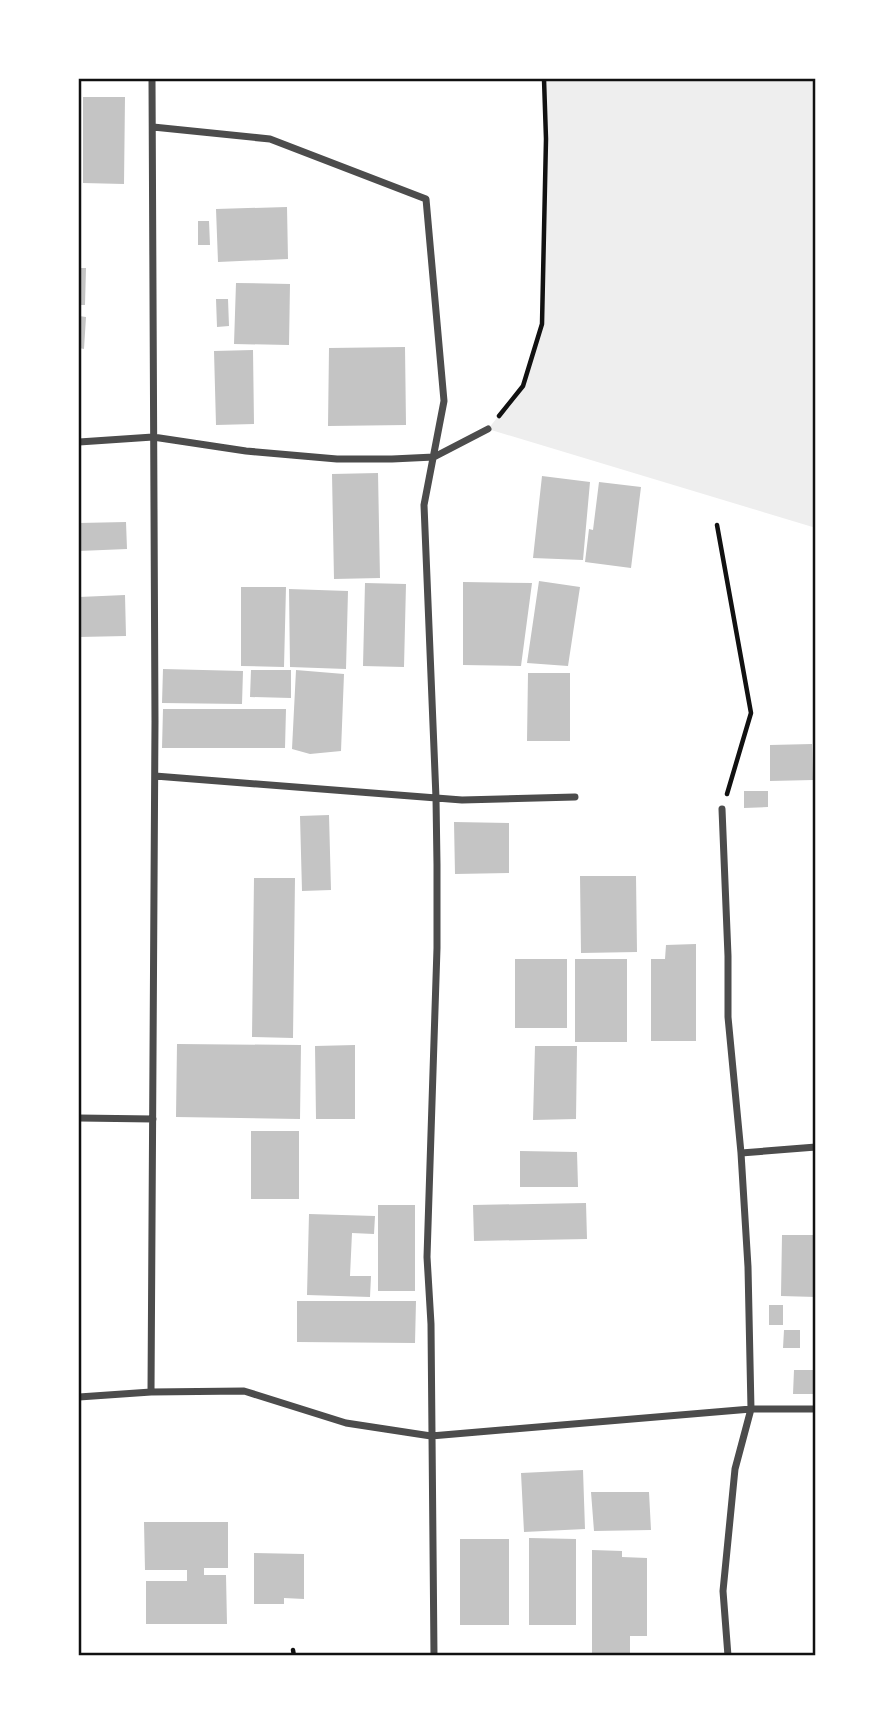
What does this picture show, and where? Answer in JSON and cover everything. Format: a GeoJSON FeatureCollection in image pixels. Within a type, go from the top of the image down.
{"type":"FeatureCollection","features":[{"type":"Feature","properties":{"kind":"street"},"geometry":{"type":"LineString","coordinates":[[151,1392],[155,776],[152,79]]}},
{"type":"Feature","properties":{"kind":"street"},"geometry":{"type":"LineString","coordinates":[[153,127],[270,139],[426,199],[444,401],[424,505],[436,798],[437,948],[427,1257],[431,1324],[434,1656]]}},
{"type":"Feature","properties":{"kind":"street"},"geometry":{"type":"LineString","coordinates":[[79,442],[153,437],[246,451],[337,459],[434,457],[488,429]]}},
{"type":"Feature","properties":{"kind":"street"},"geometry":{"type":"LineString","coordinates":[[155,776],[463,800],[575,797]]}},
{"type":"Feature","properties":{"kind":"street"},"geometry":{"type":"LineString","coordinates":[[722,808],[729,956],[728,1017],[741,1153],[748,1267],[751,1409],[735,1469],[723,1591],[728,1656]]}},
{"type":"Feature","properties":{"kind":"street"},"geometry":{"type":"LineString","coordinates":[[79,1118],[153,1119]]}},
{"type":"Feature","properties":{"kind":"street"},"geometry":{"type":"LineString","coordinates":[[741,1153],[816,1147]]}},
{"type":"Feature","properties":{"kind":"street"},"geometry":{"type":"LineString","coordinates":[[79,1398],[151,1392],[244,1391],[346,1423],[431,1436],[751,1409],[816,1409]]}},
{"type":"Feature","properties":{"kind":"path"},"geometry":{"type":"LineString","coordinates":[[488,429],[523,386],[542,324],[546,139],[544,79]]}},
{"type":"Feature","properties":{"kind":"path"},"geometry":{"type":"LineString","coordinates":[[717,525],[751,713],[722,808]]}},
{"type":"Feature","properties":{"kind":"shaded area"},"geometry":{"type":"Polygon","coordinates":[[[544,79],[816,79],[816,528],[488,429],[523,386],[542,324],[546,139],[544,79]]]}},
{"type":"Feature","properties":{"kind":"building"},"geometry":{"type":"Polygon","coordinates":[[[83,97],[125,97],[124,184],[83,183],[83,97]]]}},
{"type":"Feature","properties":{"kind":"building"},"geometry":{"type":"Polygon","coordinates":[[[287,207],[288,259],[218,262],[216,209],[287,207]]]}},
{"type":"Feature","properties":{"kind":"building"},"geometry":{"type":"Polygon","coordinates":[[[198,221],[209,221],[210,245],[198,245],[198,221]]]}},
{"type":"Feature","properties":{"kind":"building"},"geometry":{"type":"Polygon","coordinates":[[[79,268],[86,268],[85,305],[79,305],[79,268]]]}},
{"type":"Feature","properties":{"kind":"building"},"geometry":{"type":"Polygon","coordinates":[[[236,283],[290,284],[289,345],[234,344],[236,283]]]}},
{"type":"Feature","properties":{"kind":"building"},"geometry":{"type":"Polygon","coordinates":[[[216,299],[228,299],[229,326],[217,327],[216,299]]]}},
{"type":"Feature","properties":{"kind":"building"},"geometry":{"type":"Polygon","coordinates":[[[79,316],[86,317],[84,349],[79,348],[79,316]]]}},
{"type":"Feature","properties":{"kind":"building"},"geometry":{"type":"Polygon","coordinates":[[[405,347],[406,425],[328,426],[329,348],[405,347]]]}},
{"type":"Feature","properties":{"kind":"building"},"geometry":{"type":"Polygon","coordinates":[[[253,350],[254,424],[216,425],[214,351],[253,350]]]}},
{"type":"Feature","properties":{"kind":"building"},"geometry":{"type":"Polygon","coordinates":[[[378,473],[380,578],[334,579],[332,474],[378,473]]]}},
{"type":"Feature","properties":{"kind":"building"},"geometry":{"type":"Polygon","coordinates":[[[542,476],[590,482],[583,560],[533,558],[542,476]]]}},
{"type":"Feature","properties":{"kind":"building"},"geometry":{"type":"Polygon","coordinates":[[[599,482],[641,487],[631,568],[585,562],[589,529],[593,530],[599,482]]]}},
{"type":"Feature","properties":{"kind":"building"},"geometry":{"type":"Polygon","coordinates":[[[126,522],[127,549],[79,551],[79,523],[126,522]]]}},
{"type":"Feature","properties":{"kind":"building"},"geometry":{"type":"Polygon","coordinates":[[[539,581],[580,587],[568,666],[527,663],[539,581]]]}},
{"type":"Feature","properties":{"kind":"building"},"geometry":{"type":"Polygon","coordinates":[[[463,582],[532,583],[521,666],[463,665],[463,582]]]}},
{"type":"Feature","properties":{"kind":"building"},"geometry":{"type":"Polygon","coordinates":[[[365,583],[406,584],[404,667],[363,666],[365,583]]]}},
{"type":"Feature","properties":{"kind":"building"},"geometry":{"type":"Polygon","coordinates":[[[241,587],[286,587],[284,667],[241,666],[241,587]]]}},
{"type":"Feature","properties":{"kind":"building"},"geometry":{"type":"Polygon","coordinates":[[[289,589],[348,591],[346,669],[290,667],[289,589]]]}},
{"type":"Feature","properties":{"kind":"building"},"geometry":{"type":"Polygon","coordinates":[[[125,595],[126,636],[79,637],[79,597],[125,595]]]}},
{"type":"Feature","properties":{"kind":"building"},"geometry":{"type":"Polygon","coordinates":[[[163,669],[243,671],[242,704],[162,703],[163,669]]]}},
{"type":"Feature","properties":{"kind":"building"},"geometry":{"type":"Polygon","coordinates":[[[251,670],[291,670],[291,698],[250,697],[251,670]]]}},
{"type":"Feature","properties":{"kind":"building"},"geometry":{"type":"Polygon","coordinates":[[[296,670],[344,674],[341,751],[310,754],[292,749],[296,670]]]}},
{"type":"Feature","properties":{"kind":"building"},"geometry":{"type":"Polygon","coordinates":[[[528,673],[570,673],[570,741],[527,741],[528,673]]]}},
{"type":"Feature","properties":{"kind":"building"},"geometry":{"type":"Polygon","coordinates":[[[163,709],[286,709],[285,748],[162,748],[163,709]]]}},
{"type":"Feature","properties":{"kind":"building"},"geometry":{"type":"Polygon","coordinates":[[[812,744],[813,780],[770,781],[770,745],[812,744]]]}},
{"type":"Feature","properties":{"kind":"building"},"geometry":{"type":"Polygon","coordinates":[[[744,791],[768,791],[768,807],[744,808],[744,791]]]}},
{"type":"Feature","properties":{"kind":"building"},"geometry":{"type":"Polygon","coordinates":[[[329,815],[331,890],[302,891],[300,816],[329,815]]]}},
{"type":"Feature","properties":{"kind":"building"},"geometry":{"type":"Polygon","coordinates":[[[454,822],[509,823],[509,873],[455,874],[454,822]]]}},
{"type":"Feature","properties":{"kind":"building"},"geometry":{"type":"Polygon","coordinates":[[[580,876],[636,876],[637,952],[581,953],[580,876]]]}},
{"type":"Feature","properties":{"kind":"building"},"geometry":{"type":"Polygon","coordinates":[[[254,878],[295,878],[293,1038],[252,1037],[254,878]]]}},
{"type":"Feature","properties":{"kind":"building"},"geometry":{"type":"Polygon","coordinates":[[[696,944],[696,1041],[651,1041],[651,959],[665,959],[666,945],[696,944]]]}},
{"type":"Feature","properties":{"kind":"building"},"geometry":{"type":"Polygon","coordinates":[[[515,959],[567,959],[567,1028],[515,1028],[515,959]]]}},
{"type":"Feature","properties":{"kind":"building"},"geometry":{"type":"Polygon","coordinates":[[[575,959],[627,959],[627,1042],[575,1042],[575,959]]]}},
{"type":"Feature","properties":{"kind":"building"},"geometry":{"type":"Polygon","coordinates":[[[177,1044],[301,1045],[300,1119],[176,1117],[177,1044]]]}},
{"type":"Feature","properties":{"kind":"building"},"geometry":{"type":"Polygon","coordinates":[[[355,1045],[355,1119],[316,1119],[315,1046],[355,1045]]]}},
{"type":"Feature","properties":{"kind":"building"},"geometry":{"type":"Polygon","coordinates":[[[535,1046],[577,1046],[576,1119],[533,1120],[535,1046]]]}},
{"type":"Feature","properties":{"kind":"building"},"geometry":{"type":"Polygon","coordinates":[[[251,1131],[299,1131],[299,1199],[251,1199],[251,1131]]]}},
{"type":"Feature","properties":{"kind":"building"},"geometry":{"type":"Polygon","coordinates":[[[520,1151],[577,1152],[578,1187],[520,1187],[520,1151]]]}},
{"type":"Feature","properties":{"kind":"building"},"geometry":{"type":"Polygon","coordinates":[[[586,1203],[587,1239],[474,1241],[473,1205],[586,1203]]]}},
{"type":"Feature","properties":{"kind":"building"},"geometry":{"type":"Polygon","coordinates":[[[378,1205],[415,1205],[415,1291],[378,1291],[378,1205]]]}},
{"type":"Feature","properties":{"kind":"building"},"geometry":{"type":"Polygon","coordinates":[[[309,1214],[375,1216],[374,1234],[352,1233],[350,1276],[371,1276],[370,1297],[307,1295],[309,1214]]]}},
{"type":"Feature","properties":{"kind":"building"},"geometry":{"type":"Polygon","coordinates":[[[782,1235],[816,1235],[816,1297],[781,1296],[782,1235]]]}},
{"type":"Feature","properties":{"kind":"building"},"geometry":{"type":"Polygon","coordinates":[[[297,1301],[416,1301],[415,1343],[297,1342],[297,1301]]]}},
{"type":"Feature","properties":{"kind":"building"},"geometry":{"type":"Polygon","coordinates":[[[769,1305],[783,1305],[783,1325],[769,1325],[769,1305]]]}},
{"type":"Feature","properties":{"kind":"building"},"geometry":{"type":"Polygon","coordinates":[[[784,1330],[800,1330],[800,1348],[783,1348],[784,1330]]]}},
{"type":"Feature","properties":{"kind":"building"},"geometry":{"type":"Polygon","coordinates":[[[794,1370],[816,1370],[816,1394],[793,1394],[794,1370]]]}},
{"type":"Feature","properties":{"kind":"building"},"geometry":{"type":"Polygon","coordinates":[[[583,1470],[585,1529],[524,1532],[521,1473],[583,1470]]]}},
{"type":"Feature","properties":{"kind":"building"},"geometry":{"type":"Polygon","coordinates":[[[591,1492],[649,1492],[651,1530],[594,1531],[591,1492]]]}},
{"type":"Feature","properties":{"kind":"building"},"geometry":{"type":"Polygon","coordinates":[[[144,1522],[228,1522],[228,1568],[204,1568],[204,1575],[226,1575],[227,1624],[146,1624],[146,1581],[187,1581],[187,1570],[145,1570],[144,1522]]]}},
{"type":"Feature","properties":{"kind":"building"},"geometry":{"type":"Polygon","coordinates":[[[529,1538],[576,1539],[576,1625],[529,1625],[529,1538]]]}},
{"type":"Feature","properties":{"kind":"building"},"geometry":{"type":"Polygon","coordinates":[[[460,1539],[509,1539],[509,1625],[460,1625],[460,1539]]]}},
{"type":"Feature","properties":{"kind":"building"},"geometry":{"type":"Polygon","coordinates":[[[592,1550],[622,1551],[622,1557],[647,1558],[647,1636],[630,1636],[630,1656],[592,1656],[592,1550]]]}},
{"type":"Feature","properties":{"kind":"building"},"geometry":{"type":"Polygon","coordinates":[[[254,1553],[304,1554],[304,1599],[284,1598],[284,1604],[254,1604],[254,1553]]]}}]}
